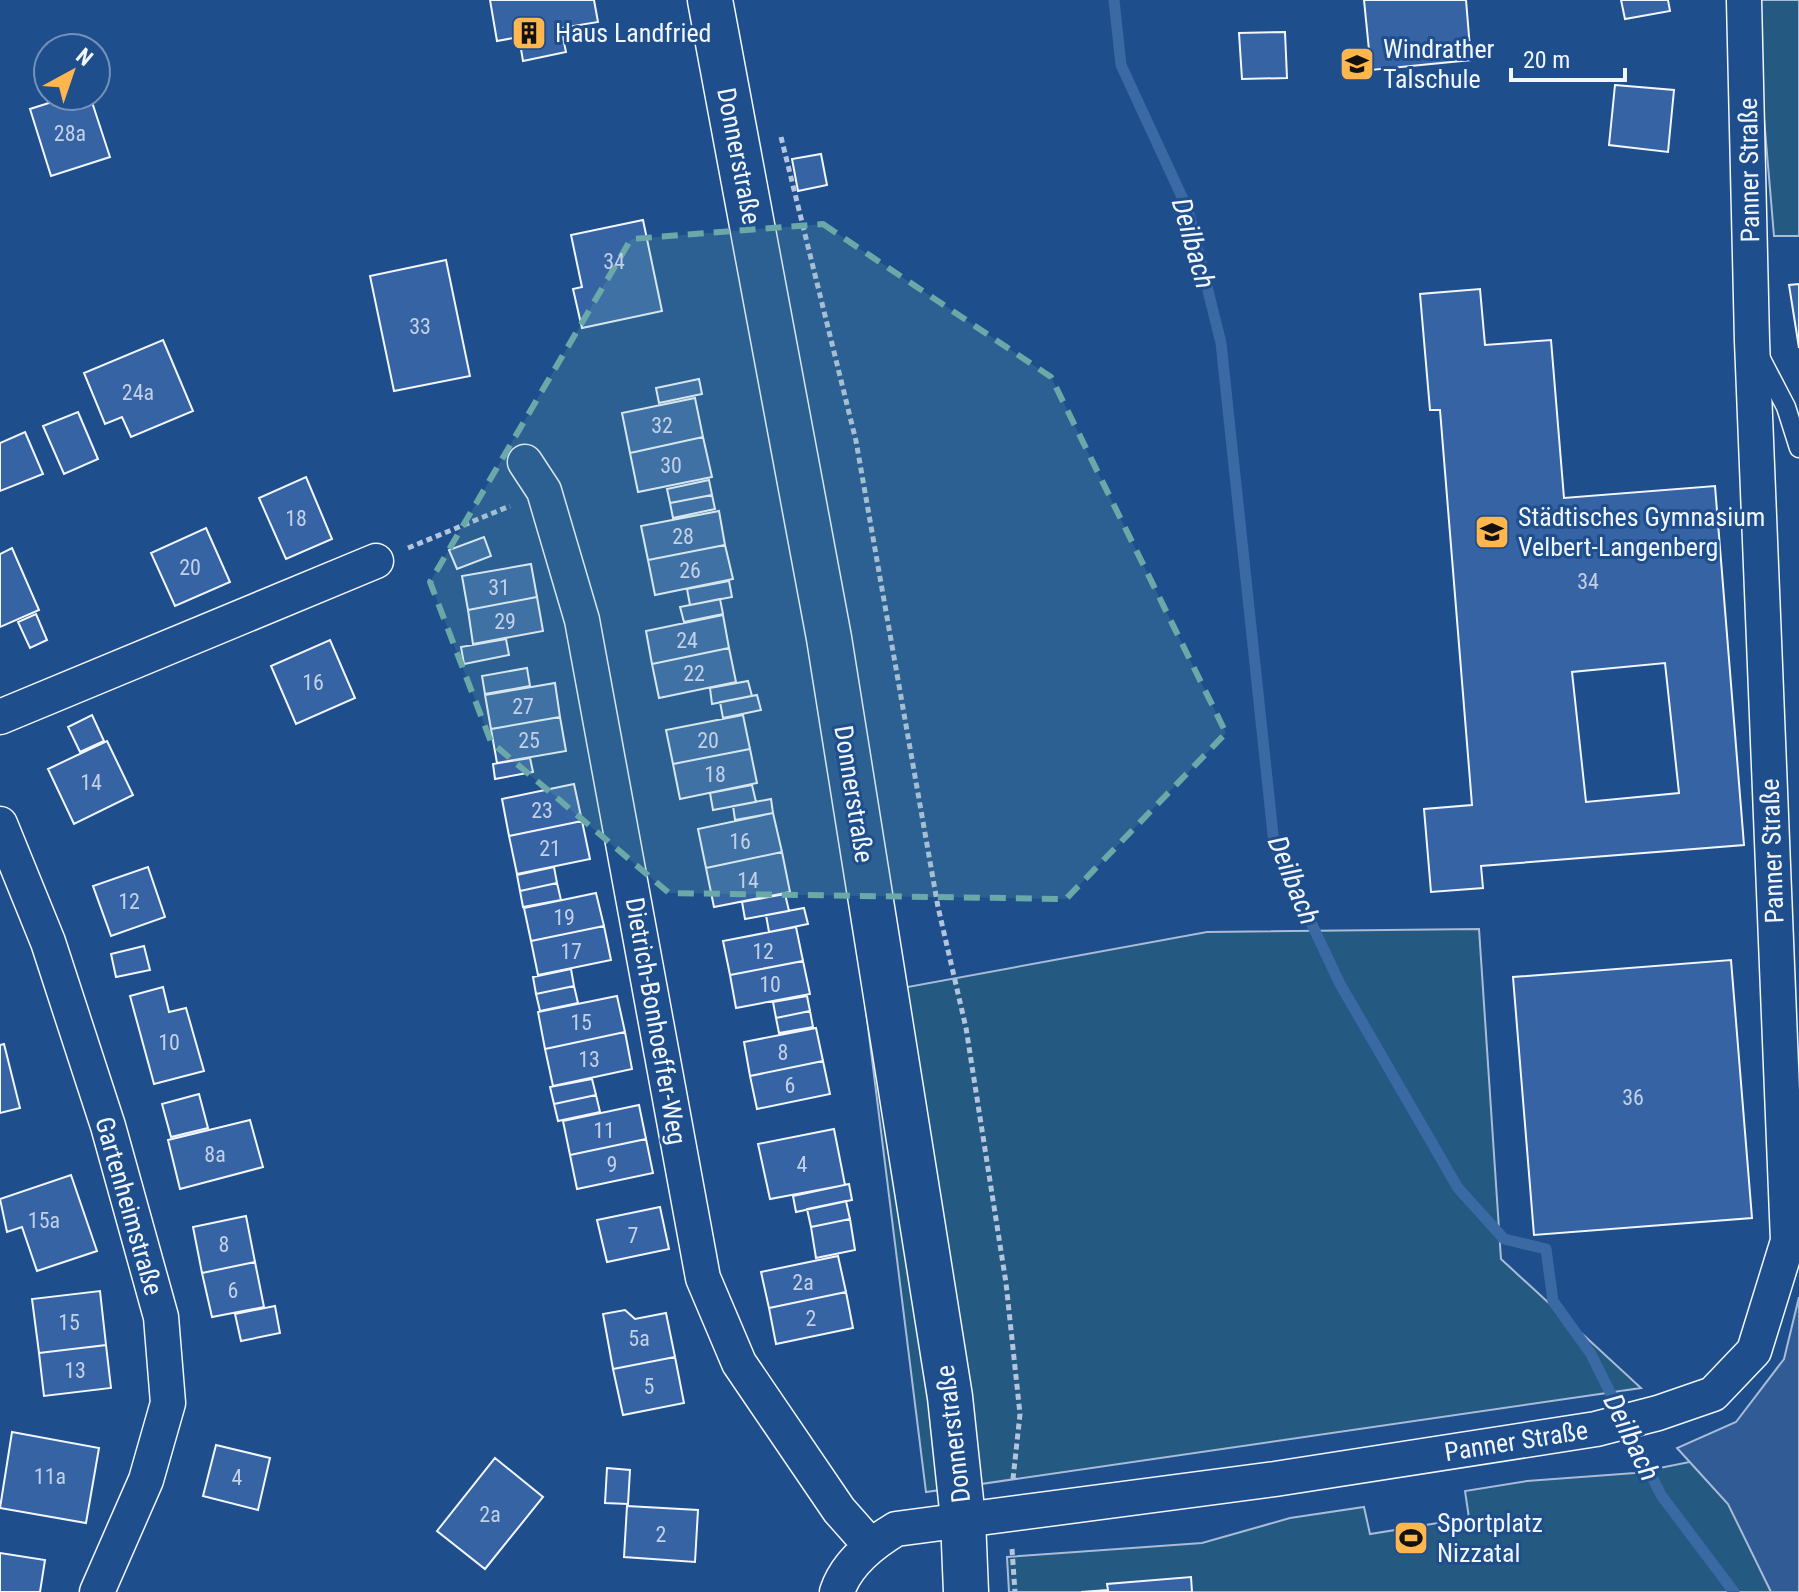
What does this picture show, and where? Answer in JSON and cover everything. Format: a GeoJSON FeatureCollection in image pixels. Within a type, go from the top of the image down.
{"type":"FeatureCollection","features":[{"type":"Feature","properties":{"kind":"main road","name":"Donnerstraße"},"geometry":{"type":"LineString","coordinates":[[710,0],[829,638],[950,1397],[963,1519],[966,1592]]}},
{"type":"Feature","properties":{"kind":"street","name":"Panner Straße"},"geometry":{"type":"LineString","coordinates":[[963,1519],[1275,1479],[1596,1429],[1658,1413],[1713,1394],[1754,1351],[1788,1241],[1752,341],[1744,0]]}},
{"type":"Feature","properties":{"kind":"street","name":"Dietrich-Bonhoeffer-Weg"},"geometry":{"type":"LineString","coordinates":[[525,462],[544,491],[582,620],[703,1278],[739,1363],[839,1510],[870,1545]]}},
{"type":"Feature","properties":{"kind":"street"},"geometry":{"type":"LineString","coordinates":[[0,717],[376,561]]}},
{"type":"Feature","properties":{"kind":"street","name":"Gartenheimstraße"},"geometry":{"type":"LineString","coordinates":[[0,824],[48,942],[108,1126],[161,1317],[168,1403],[146,1480],[97,1592]]}},
{"type":"Feature","properties":{"kind":"street"},"geometry":{"type":"LineString","coordinates":[[837,1592],[841,1580],[870,1545],[896,1529],[963,1519]]}},
{"type":"Feature","properties":{"kind":"lane","name":"Panner Straße"},"geometry":{"type":"LineString","coordinates":[[1752,341],[1786,407],[1799,448]]}},
{"type":"Feature","properties":{"kind":"path"},"geometry":{"type":"LineString","coordinates":[[779,130],[856,441],[938,907],[966,1028],[1006,1283],[1020,1414],[1009,1513]]}},
{"type":"Feature","properties":{"kind":"path"},"geometry":{"type":"LineString","coordinates":[[376,561],[544,491]]}},
{"type":"Feature","properties":{"kind":"highlighted area"},"geometry":{"type":"Polygon","coordinates":[[[823,224],[1051,377],[1226,733],[1066,899],[669,893],[491,742],[430,582],[631,239],[823,224]]]}},
{"type":"Feature","properties":{"kind":"shaded area"},"geometry":{"type":"Polygon","coordinates":[[[1754,0],[1799,0],[1799,236],[1774,236],[1754,0]]]}},
{"type":"Feature","properties":{"kind":"shaded area"},"geometry":{"type":"Polygon","coordinates":[[[1479,929],[1501,1259],[1641,1388],[926,1492],[864,995],[1207,932],[1479,929]]]}},
{"type":"Feature","properties":{"kind":"shaded area"},"geometry":{"type":"Polygon","coordinates":[[[1799,1297],[1799,1592],[1771,1592],[1728,1504],[1677,1448],[1736,1422],[1784,1359],[1799,1297]]]}},
{"type":"Feature","properties":{"kind":"shaded area"},"geometry":{"type":"Polygon","coordinates":[[[1799,1440],[1799,1592],[1009,1592],[1007,1557],[1202,1543],[1290,1518],[1364,1507],[1370,1534],[1469,1518],[1465,1491],[1527,1481],[1635,1473],[1799,1440]]]}},
{"type":"Feature","properties":{"kind":"building","name":"Haus Landfried"},"geometry":{"type":"Polygon","coordinates":[[[490,0],[594,0],[598,22],[561,28],[566,52],[523,61],[519,37],[497,41],[490,0]]]}},
{"type":"Feature","properties":{"kind":"building"},"geometry":{"type":"Polygon","coordinates":[[[1364,0],[1466,0],[1471,60],[1371,70],[1364,0]]]}},
{"type":"Feature","properties":{"kind":"building"},"geometry":{"type":"Polygon","coordinates":[[[1621,0],[1668,0],[1670,11],[1625,19],[1621,0]]]}},
{"type":"Feature","properties":{"kind":"building"},"geometry":{"type":"Polygon","coordinates":[[[1285,32],[1287,78],[1242,79],[1239,33],[1285,32]]]}},
{"type":"Feature","properties":{"kind":"building"},"geometry":{"type":"Polygon","coordinates":[[[1615,85],[1674,90],[1668,152],[1609,145],[1615,85]]]}},
{"type":"Feature","properties":{"kind":"building"},"geometry":{"type":"Polygon","coordinates":[[[30,109],[32,112],[95,112],[110,157],[51,176],[30,109]]]}},
{"type":"Feature","properties":{"kind":"building"},"geometry":{"type":"Polygon","coordinates":[[[821,154],[827,185],[798,191],[792,159],[821,154]]]}},
{"type":"Feature","properties":{"kind":"building"},"geometry":{"type":"Polygon","coordinates":[[[643,220],[662,311],[582,328],[573,289],[582,287],[571,235],[643,220]]]}},
{"type":"Feature","properties":{"kind":"building"},"geometry":{"type":"Polygon","coordinates":[[[446,260],[470,376],[394,391],[370,276],[446,260]]]}},
{"type":"Feature","properties":{"kind":"building"},"geometry":{"type":"Polygon","coordinates":[[[1799,284],[1799,348],[1789,285],[1799,284]]]}},
{"type":"Feature","properties":{"kind":"building"},"geometry":{"type":"Polygon","coordinates":[[[1480,289],[1485,345],[1551,340],[1564,498],[1715,486],[1744,845],[1481,866],[1483,888],[1431,892],[1424,809],[1472,805],[1440,410],[1430,410],[1420,294],[1480,289]],[[1665,663],[1572,672],[1586,802],[1679,793],[1665,663]]]}},
{"type":"Feature","properties":{"kind":"building"},"geometry":{"type":"Polygon","coordinates":[[[163,340],[193,411],[131,437],[122,417],[105,424],[84,373],[163,340]]]}},
{"type":"Feature","properties":{"kind":"building"},"geometry":{"type":"Polygon","coordinates":[[[699,379],[702,394],[659,403],[656,388],[699,379]]]}},
{"type":"Feature","properties":{"kind":"building"},"geometry":{"type":"Polygon","coordinates":[[[695,398],[703,437],[630,453],[622,413],[695,398]]]}},
{"type":"Feature","properties":{"kind":"building"},"geometry":{"type":"Polygon","coordinates":[[[78,412],[98,459],[64,474],[43,426],[78,412]]]}},
{"type":"Feature","properties":{"kind":"building"},"geometry":{"type":"Polygon","coordinates":[[[25,432],[43,474],[0,491],[0,443],[25,432]]]}},
{"type":"Feature","properties":{"kind":"building"},"geometry":{"type":"Polygon","coordinates":[[[703,437],[712,477],[638,492],[630,453],[703,437]]]}},
{"type":"Feature","properties":{"kind":"building"},"geometry":{"type":"Polygon","coordinates":[[[306,477],[332,539],[286,559],[259,498],[306,477]]]}},
{"type":"Feature","properties":{"kind":"building"},"geometry":{"type":"Polygon","coordinates":[[[709,480],[712,495],[670,503],[667,489],[709,480]]]}},
{"type":"Feature","properties":{"kind":"building"},"geometry":{"type":"Polygon","coordinates":[[[712,495],[715,509],[673,518],[670,503],[712,495]]]}},
{"type":"Feature","properties":{"kind":"building"},"geometry":{"type":"Polygon","coordinates":[[[719,511],[725,545],[648,560],[641,526],[719,511]]]}},
{"type":"Feature","properties":{"kind":"building"},"geometry":{"type":"Polygon","coordinates":[[[206,528],[230,582],[175,606],[151,553],[206,528]]]}},
{"type":"Feature","properties":{"kind":"building"},"geometry":{"type":"Polygon","coordinates":[[[484,537],[491,556],[457,569],[449,550],[484,537]]]}},
{"type":"Feature","properties":{"kind":"building"},"geometry":{"type":"Polygon","coordinates":[[[725,545],[733,579],[655,595],[648,560],[725,545]]]}},
{"type":"Feature","properties":{"kind":"building"},"geometry":{"type":"Polygon","coordinates":[[[12,548],[39,610],[0,627],[0,554],[12,548]]]}},
{"type":"Feature","properties":{"kind":"building"},"geometry":{"type":"Polygon","coordinates":[[[531,564],[537,597],[468,610],[462,576],[531,564]]]}},
{"type":"Feature","properties":{"kind":"building"},"geometry":{"type":"Polygon","coordinates":[[[729,581],[732,597],[690,605],[687,589],[729,581]]]}},
{"type":"Feature","properties":{"kind":"building"},"geometry":{"type":"Polygon","coordinates":[[[537,597],[543,631],[473,644],[468,610],[537,597]]]}},
{"type":"Feature","properties":{"kind":"building"},"geometry":{"type":"Polygon","coordinates":[[[720,599],[723,614],[684,622],[680,607],[720,599]]]}},
{"type":"Feature","properties":{"kind":"building"},"geometry":{"type":"Polygon","coordinates":[[[36,614],[47,640],[30,648],[18,622],[36,614]]]}},
{"type":"Feature","properties":{"kind":"building"},"geometry":{"type":"Polygon","coordinates":[[[723,615],[729,648],[652,664],[646,631],[723,615]]]}},
{"type":"Feature","properties":{"kind":"building"},"geometry":{"type":"Polygon","coordinates":[[[506,639],[509,655],[464,664],[461,647],[506,639]]]}},
{"type":"Feature","properties":{"kind":"building"},"geometry":{"type":"Polygon","coordinates":[[[330,640],[355,698],[296,724],[271,666],[330,640]]]}},
{"type":"Feature","properties":{"kind":"building"},"geometry":{"type":"Polygon","coordinates":[[[729,648],[736,682],[659,698],[652,664],[729,648]]]}},
{"type":"Feature","properties":{"kind":"building"},"geometry":{"type":"Polygon","coordinates":[[[527,668],[530,686],[485,694],[482,676],[527,668]]]}},
{"type":"Feature","properties":{"kind":"building"},"geometry":{"type":"Polygon","coordinates":[[[748,681],[752,696],[712,704],[710,688],[748,681]]]}},
{"type":"Feature","properties":{"kind":"building"},"geometry":{"type":"Polygon","coordinates":[[[555,683],[560,717],[491,729],[485,695],[555,683]]]}},
{"type":"Feature","properties":{"kind":"building"},"geometry":{"type":"Polygon","coordinates":[[[757,695],[761,710],[723,718],[720,702],[757,695]]]}},
{"type":"Feature","properties":{"kind":"building"},"geometry":{"type":"Polygon","coordinates":[[[92,715],[104,741],[80,752],[68,727],[92,715]]]}},
{"type":"Feature","properties":{"kind":"building"},"geometry":{"type":"Polygon","coordinates":[[[743,715],[750,749],[673,764],[666,730],[743,715]]]}},
{"type":"Feature","properties":{"kind":"building"},"geometry":{"type":"Polygon","coordinates":[[[560,717],[566,751],[497,763],[491,729],[560,717]]]}},
{"type":"Feature","properties":{"kind":"building"},"geometry":{"type":"Polygon","coordinates":[[[107,741],[133,795],[74,824],[48,769],[107,741]]]}},
{"type":"Feature","properties":{"kind":"building"},"geometry":{"type":"Polygon","coordinates":[[[750,749],[757,783],[680,799],[673,764],[750,749]]]}},
{"type":"Feature","properties":{"kind":"building"},"geometry":{"type":"Polygon","coordinates":[[[530,758],[533,772],[495,779],[493,764],[530,758]]]}},
{"type":"Feature","properties":{"kind":"building"},"geometry":{"type":"Polygon","coordinates":[[[574,784],[582,821],[509,836],[502,799],[574,784]]]}},
{"type":"Feature","properties":{"kind":"building"},"geometry":{"type":"Polygon","coordinates":[[[752,785],[756,802],[713,810],[710,793],[752,785]]]}},
{"type":"Feature","properties":{"kind":"building"},"geometry":{"type":"Polygon","coordinates":[[[771,799],[773,813],[735,820],[733,806],[771,799]]]}},
{"type":"Feature","properties":{"kind":"building"},"geometry":{"type":"Polygon","coordinates":[[[773,813],[782,852],[706,868],[698,829],[773,813]]]}},
{"type":"Feature","properties":{"kind":"building"},"geometry":{"type":"Polygon","coordinates":[[[582,821],[590,859],[517,874],[509,836],[582,821]]]}},
{"type":"Feature","properties":{"kind":"building"},"geometry":{"type":"Polygon","coordinates":[[[782,852],[790,892],[714,907],[706,868],[782,852]]]}},
{"type":"Feature","properties":{"kind":"building"},"geometry":{"type":"Polygon","coordinates":[[[148,867],[165,917],[111,936],[93,886],[148,867]]]}},
{"type":"Feature","properties":{"kind":"building"},"geometry":{"type":"Polygon","coordinates":[[[554,867],[557,883],[520,891],[517,875],[554,867]]]}},
{"type":"Feature","properties":{"kind":"building"},"geometry":{"type":"Polygon","coordinates":[[[557,883],[561,900],[523,907],[520,891],[557,883]]]}},
{"type":"Feature","properties":{"kind":"building"},"geometry":{"type":"Polygon","coordinates":[[[596,893],[604,926],[531,941],[524,908],[596,893]]]}},
{"type":"Feature","properties":{"kind":"building"},"geometry":{"type":"Polygon","coordinates":[[[785,894],[789,911],[745,919],[742,902],[785,894]]]}},
{"type":"Feature","properties":{"kind":"building"},"geometry":{"type":"Polygon","coordinates":[[[804,908],[808,924],[769,932],[766,915],[804,908]]]}},
{"type":"Feature","properties":{"kind":"building"},"geometry":{"type":"Polygon","coordinates":[[[604,926],[611,960],[538,975],[531,941],[604,926]]]}},
{"type":"Feature","properties":{"kind":"building"},"geometry":{"type":"Polygon","coordinates":[[[796,927],[803,961],[730,975],[723,941],[796,927]]]}},
{"type":"Feature","properties":{"kind":"building"},"geometry":{"type":"Polygon","coordinates":[[[144,946],[150,970],[116,977],[111,954],[144,946]]]}},
{"type":"Feature","properties":{"kind":"building"},"geometry":{"type":"Polygon","coordinates":[[[1731,960],[1752,1218],[1534,1235],[1513,977],[1731,960]]]}},
{"type":"Feature","properties":{"kind":"building"},"geometry":{"type":"Polygon","coordinates":[[[803,961],[810,994],[736,1008],[730,975],[803,961]]]}},
{"type":"Feature","properties":{"kind":"building"},"geometry":{"type":"Polygon","coordinates":[[[571,969],[574,986],[536,994],[533,977],[571,969]]]}},
{"type":"Feature","properties":{"kind":"building"},"geometry":{"type":"Polygon","coordinates":[[[574,986],[578,1003],[540,1011],[536,994],[574,986]]]}},
{"type":"Feature","properties":{"kind":"building"},"geometry":{"type":"Polygon","coordinates":[[[163,987],[169,1012],[186,1008],[204,1071],[154,1084],[130,996],[163,987]]]}},
{"type":"Feature","properties":{"kind":"building"},"geometry":{"type":"Polygon","coordinates":[[[617,996],[625,1032],[545,1049],[538,1012],[617,996]]]}},
{"type":"Feature","properties":{"kind":"building"},"geometry":{"type":"Polygon","coordinates":[[[807,996],[810,1011],[776,1018],[773,1002],[807,996]]]}},
{"type":"Feature","properties":{"kind":"building"},"geometry":{"type":"Polygon","coordinates":[[[810,1011],[813,1027],[779,1033],[776,1018],[810,1011]]]}},
{"type":"Feature","properties":{"kind":"building"},"geometry":{"type":"Polygon","coordinates":[[[816,1028],[823,1061],[750,1076],[744,1042],[816,1028]]]}},
{"type":"Feature","properties":{"kind":"building"},"geometry":{"type":"Polygon","coordinates":[[[625,1032],[632,1069],[553,1086],[545,1049],[625,1032]]]}},
{"type":"Feature","properties":{"kind":"building"},"geometry":{"type":"Polygon","coordinates":[[[4,1044],[20,1108],[0,1113],[0,1045],[4,1044]]]}},
{"type":"Feature","properties":{"kind":"building"},"geometry":{"type":"Polygon","coordinates":[[[823,1061],[830,1094],[757,1109],[750,1076],[823,1061]]]}},
{"type":"Feature","properties":{"kind":"building"},"geometry":{"type":"Polygon","coordinates":[[[592,1079],[596,1095],[554,1104],[550,1087],[592,1079]]]}},
{"type":"Feature","properties":{"kind":"building"},"geometry":{"type":"Polygon","coordinates":[[[199,1094],[208,1128],[171,1137],[162,1104],[199,1094]]]}},
{"type":"Feature","properties":{"kind":"building"},"geometry":{"type":"Polygon","coordinates":[[[596,1095],[600,1112],[558,1121],[554,1104],[596,1095]]]}},
{"type":"Feature","properties":{"kind":"building"},"geometry":{"type":"Polygon","coordinates":[[[639,1105],[646,1139],[570,1155],[563,1121],[639,1105]]]}},
{"type":"Feature","properties":{"kind":"building"},"geometry":{"type":"Polygon","coordinates":[[[250,1120],[263,1167],[180,1189],[168,1140],[250,1120]]]}},
{"type":"Feature","properties":{"kind":"building"},"geometry":{"type":"Polygon","coordinates":[[[834,1129],[845,1185],[770,1199],[758,1144],[834,1129]]]}},
{"type":"Feature","properties":{"kind":"building"},"geometry":{"type":"Polygon","coordinates":[[[646,1139],[653,1173],[577,1189],[570,1155],[646,1139]]]}},
{"type":"Feature","properties":{"kind":"building"},"geometry":{"type":"Polygon","coordinates":[[[71,1175],[97,1251],[37,1271],[22,1227],[7,1232],[0,1199],[71,1175]]]}},
{"type":"Feature","properties":{"kind":"building"},"geometry":{"type":"Polygon","coordinates":[[[849,1184],[852,1200],[796,1212],[793,1196],[849,1184]]]}},
{"type":"Feature","properties":{"kind":"building"},"geometry":{"type":"Polygon","coordinates":[[[846,1201],[850,1219],[811,1227],[807,1209],[846,1201]]]}},
{"type":"Feature","properties":{"kind":"building"},"geometry":{"type":"Polygon","coordinates":[[[660,1207],[669,1249],[607,1262],[597,1220],[660,1207]]]}},
{"type":"Feature","properties":{"kind":"building"},"geometry":{"type":"Polygon","coordinates":[[[246,1216],[255,1262],[202,1273],[193,1227],[246,1216]]]}},
{"type":"Feature","properties":{"kind":"building"},"geometry":{"type":"Polygon","coordinates":[[[850,1219],[855,1250],[816,1258],[811,1227],[850,1219]]]}},
{"type":"Feature","properties":{"kind":"building"},"geometry":{"type":"Polygon","coordinates":[[[838,1256],[846,1292],[769,1308],[761,1272],[838,1256]]]}},
{"type":"Feature","properties":{"kind":"building"},"geometry":{"type":"Polygon","coordinates":[[[255,1262],[264,1307],[212,1317],[202,1273],[255,1262]]]}},
{"type":"Feature","properties":{"kind":"building"},"geometry":{"type":"Polygon","coordinates":[[[100,1291],[106,1345],[39,1353],[32,1299],[100,1291]]]}},
{"type":"Feature","properties":{"kind":"building"},"geometry":{"type":"Polygon","coordinates":[[[846,1292],[853,1328],[776,1344],[769,1308],[846,1292]]]}},
{"type":"Feature","properties":{"kind":"building"},"geometry":{"type":"Polygon","coordinates":[[[275,1306],[280,1333],[241,1341],[235,1314],[275,1306]]]}},
{"type":"Feature","properties":{"kind":"building"},"geometry":{"type":"Polygon","coordinates":[[[625,1310],[635,1319],[666,1313],[675,1357],[613,1369],[603,1314],[625,1310]]]}},
{"type":"Feature","properties":{"kind":"building"},"geometry":{"type":"Polygon","coordinates":[[[106,1345],[111,1388],[44,1396],[39,1353],[106,1345]]]}},
{"type":"Feature","properties":{"kind":"building"},"geometry":{"type":"Polygon","coordinates":[[[675,1357],[684,1403],[623,1415],[613,1369],[675,1357]]]}},
{"type":"Feature","properties":{"kind":"building"},"geometry":{"type":"Polygon","coordinates":[[[12,1432],[99,1448],[86,1523],[0,1508],[12,1432]]]}},
{"type":"Feature","properties":{"kind":"building"},"geometry":{"type":"Polygon","coordinates":[[[216,1445],[270,1458],[258,1510],[203,1496],[216,1445]]]}},
{"type":"Feature","properties":{"kind":"building"},"geometry":{"type":"Polygon","coordinates":[[[495,1458],[543,1497],[485,1569],[437,1531],[495,1458]]]}},
{"type":"Feature","properties":{"kind":"building"},"geometry":{"type":"Polygon","coordinates":[[[607,1468],[630,1470],[628,1504],[605,1503],[607,1468]]]}},
{"type":"Feature","properties":{"kind":"building"},"geometry":{"type":"Polygon","coordinates":[[[627,1506],[698,1510],[695,1562],[624,1557],[627,1506]]]}},
{"type":"Feature","properties":{"kind":"building"},"geometry":{"type":"Polygon","coordinates":[[[0,1553],[45,1560],[40,1592],[0,1592],[0,1553]]]}},
{"type":"Feature","properties":{"kind":"building"},"geometry":{"type":"Polygon","coordinates":[[[1191,1577],[1192,1592],[1081,1592],[1108,1590],[1107,1584],[1191,1577]]]}},
{"type":"Feature","properties":{"kind":"waterway","name":"Deilbach"},"geometry":{"type":"LineString","coordinates":[[1114,0],[1121,65],[1188,210],[1221,343],[1274,844],[1340,984],[1458,1188],[1504,1239],[1546,1249],[1553,1301],[1591,1354],[1661,1495],[1734,1592]]}},
{"type":"Feature","properties":{"kind":"place","name":"Haus Landfried"},"geometry":{"type":"Point","coordinates":[529,33]}},
{"type":"Feature","properties":{"kind":"place","name":"Windrather Talschule"},"geometry":{"type":"Point","coordinates":[1357,64]}},
{"type":"Feature","properties":{"kind":"place","name":"Städtisches Gymnasium Velbert-Langenberg"},"geometry":{"type":"Point","coordinates":[1492,532]}},
{"type":"Feature","properties":{"kind":"place","name":"Sportplatz Nizzatal"},"geometry":{"type":"Point","coordinates":[1411,1538]}}]}
